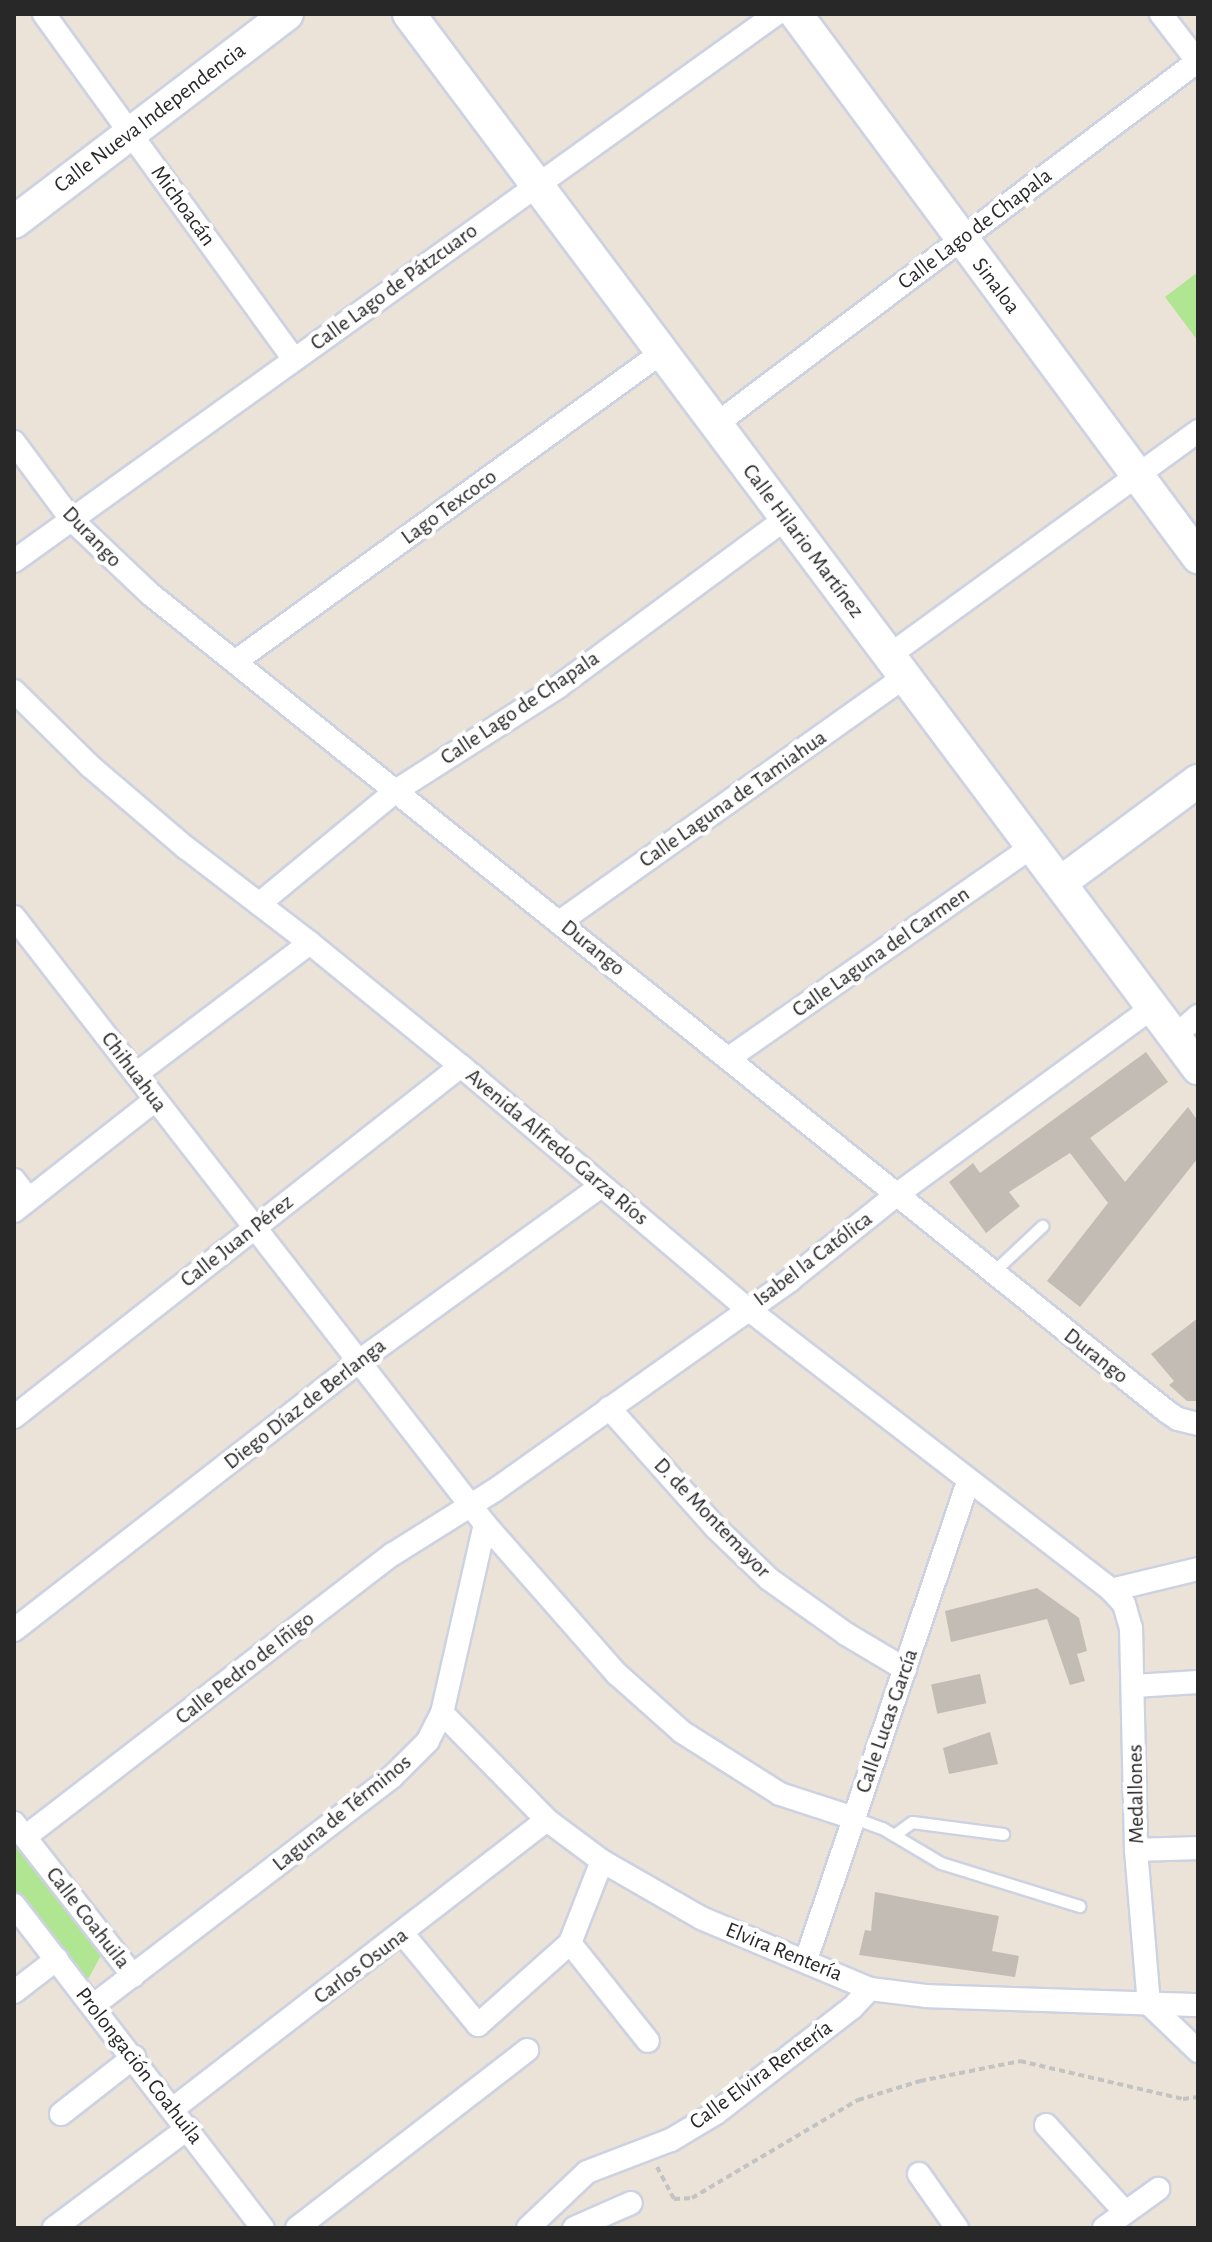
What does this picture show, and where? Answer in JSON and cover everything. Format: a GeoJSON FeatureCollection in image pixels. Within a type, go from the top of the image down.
{"type":"FeatureCollection","features":[{"type":"Feature","properties":{"kind":"street","name":"Michoacán"},"geometry":{"type":"LineString","coordinates":[[44,14],[294,359]]}},
{"type":"Feature","properties":{"kind":"street","name":"Calle Nueva Independencia"},"geometry":{"type":"LineString","coordinates":[[14,222],[129,131],[287,14]]}},
{"type":"Feature","properties":{"kind":"street","name":"Calle Hilario Martínez"},"geometry":{"type":"LineString","coordinates":[[409,14],[1198,1068]]}},
{"type":"Feature","properties":{"kind":"street","name":"Calle Lago de Pátzcuaro"},"geometry":{"type":"LineString","coordinates":[[14,561],[776,14]]}},
{"type":"Feature","properties":{"kind":"street","name":"Sinaloa"},"geometry":{"type":"LineString","coordinates":[[796,14],[1198,557]]}},
{"type":"Feature","properties":{"kind":"street"},"geometry":{"type":"LineString","coordinates":[[1161,14],[1198,62]]}},
{"type":"Feature","properties":{"kind":"street","name":"Calle Lago de Chapala"},"geometry":{"type":"LineString","coordinates":[[715,425],[1198,62]]}},
{"type":"Feature","properties":{"kind":"street","name":"Lago Texcoco"},"geometry":{"type":"LineString","coordinates":[[236,661],[661,353]]}},
{"type":"Feature","properties":{"kind":"street","name":"Calle Laguna de Tamiahua"},"geometry":{"type":"LineString","coordinates":[[561,921],[898,666],[1198,431]]}},
{"type":"Feature","properties":{"kind":"street","name":"Durango"},"geometry":{"type":"LineString","coordinates":[[14,442],[71,519],[149,593],[561,921],[895,1196],[1166,1411],[1178,1419],[1198,1424]]}},
{"type":"Feature","properties":{"kind":"street","name":"Calle Lago de Chapala"},"geometry":{"type":"LineString","coordinates":[[259,904],[397,790],[558,687],[786,518]]}},
{"type":"Feature","properties":{"kind":"street","name":"Avenida Alfredo Garza Ríos"},"geometry":{"type":"LineString","coordinates":[[14,691],[136,807],[461,1066],[748,1309],[1111,1590]]}},
{"type":"Feature","properties":{"kind":"street"},"geometry":{"type":"LineString","coordinates":[[1060,883],[1198,781]]}},
{"type":"Feature","properties":{"kind":"street","name":"Calle Laguna del Carmen"},"geometry":{"type":"LineString","coordinates":[[729,1058],[1033,846]]}},
{"type":"Feature","properties":{"kind":"street","name":"Chihuahua"},"geometry":{"type":"LineString","coordinates":[[14,917],[470,1506]]}},
{"type":"Feature","properties":{"kind":"street"},"geometry":{"type":"LineString","coordinates":[[136,1074],[310,943]]}},
{"type":"Feature","properties":{"kind":"street","name":"Isabel la Católica"},"geometry":{"type":"LineString","coordinates":[[470,1506],[790,1280],[895,1196],[1152,1008]]}},
{"type":"Feature","properties":{"kind":"street"},"geometry":{"type":"LineString","coordinates":[[1174,1037],[1198,1016]]}},
{"type":"Feature","properties":{"kind":"street","name":"Calle Juan Pérez"},"geometry":{"type":"LineString","coordinates":[[14,1417],[461,1066]]}},
{"type":"Feature","properties":{"kind":"street"},"geometry":{"type":"LineString","coordinates":[[14,1180],[21,1205],[155,1100]]}},
{"type":"Feature","properties":{"kind":"street","name":"Diego Díaz de Berlanga"},"geometry":{"type":"LineString","coordinates":[[14,1630],[358,1362],[601,1186]]}},
{"type":"Feature","properties":{"kind":"street","name":"D. de Montemayor"},"geometry":{"type":"LineString","coordinates":[[609,1408],[715,1527],[769,1579],[846,1634],[905,1669]]}},
{"type":"Feature","properties":{"kind":"street","name":"Calle Lucas García"},"geometry":{"type":"LineString","coordinates":[[806,1960],[968,1482]]}},
{"type":"Feature","properties":{"kind":"street"},"geometry":{"type":"LineString","coordinates":[[470,1506],[617,1674],[682,1732],[780,1794],[854,1818]]}},
{"type":"Feature","properties":{"kind":"street","name":"Calle Pedro de Iñigo"},"geometry":{"type":"LineString","coordinates":[[20,1830],[393,1554],[470,1506]]}},
{"type":"Feature","properties":{"kind":"street","name":"Laguna de Términos"},"geometry":{"type":"LineString","coordinates":[[94,2005],[392,1777],[428,1741],[442,1713],[485,1524]]}},
{"type":"Feature","properties":{"kind":"street"},"geometry":{"type":"LineString","coordinates":[[1111,1590],[1198,1569]]}},
{"type":"Feature","properties":{"kind":"street","name":"Medallones"},"geometry":{"type":"LineString","coordinates":[[1111,1590],[1129,1614],[1134,1686],[1136,1850],[1149,2004]]}},
{"type":"Feature","properties":{"kind":"street"},"geometry":{"type":"LineString","coordinates":[[1134,1686],[1198,1682]]}},
{"type":"Feature","properties":{"kind":"street","name":"Elvira Rentería"},"geometry":{"type":"LineString","coordinates":[[442,1713],[547,1820],[602,1861],[701,1918],[870,1989],[926,1996],[1198,2005]]}},
{"type":"Feature","properties":{"kind":"street","name":"Carlos Osuna"},"geometry":{"type":"LineString","coordinates":[[174,2108],[547,1820]]}},
{"type":"Feature","properties":{"kind":"street","name":"Calle Coahuila"},"geometry":{"type":"LineString","coordinates":[[20,1830],[133,1976]]}},
{"type":"Feature","properties":{"kind":"street"},"geometry":{"type":"LineString","coordinates":[[1136,1850],[1198,1848]]}},
{"type":"Feature","properties":{"kind":"street"},"geometry":{"type":"LineString","coordinates":[[403,1934],[478,2025],[570,1943],[602,1861]]}},
{"type":"Feature","properties":{"kind":"street","name":"Prolongación Coahuila"},"geometry":{"type":"LineString","coordinates":[[14,1905],[174,2108],[263,2228]]}},
{"type":"Feature","properties":{"kind":"street"},"geometry":{"type":"LineString","coordinates":[[570,1943],[648,2041]]}},
{"type":"Feature","properties":{"kind":"street"},"geometry":{"type":"LineString","coordinates":[[14,1992],[57,1959]]}},
{"type":"Feature","properties":{"kind":"street","name":"Calle Elvira Rentería"},"geometry":{"type":"LineString","coordinates":[[528,2228],[587,2172],[671,2140],[716,2113],[852,2008],[870,1989]]}},
{"type":"Feature","properties":{"kind":"street"},"geometry":{"type":"LineString","coordinates":[[1149,2004],[1198,2051]]}},
{"type":"Feature","properties":{"kind":"street"},"geometry":{"type":"LineString","coordinates":[[297,2228],[527,2050]]}},
{"type":"Feature","properties":{"kind":"street"},"geometry":{"type":"LineString","coordinates":[[61,2114],[134,2057]]}},
{"type":"Feature","properties":{"kind":"street"},"geometry":{"type":"LineString","coordinates":[[1046,2125],[1124,2211]]}},
{"type":"Feature","properties":{"kind":"street"},"geometry":{"type":"LineString","coordinates":[[54,2228],[188,2128]]}},
{"type":"Feature","properties":{"kind":"street"},"geometry":{"type":"LineString","coordinates":[[919,2174],[957,2228]]}},
{"type":"Feature","properties":{"kind":"street"},"geometry":{"type":"LineString","coordinates":[[1104,2228],[1158,2189]]}},
{"type":"Feature","properties":{"kind":"street"},"geometry":{"type":"LineString","coordinates":[[574,2228],[631,2203]]}},
{"type":"Feature","properties":{"kind":"lane"},"geometry":{"type":"LineString","coordinates":[[992,1273],[1042,1226]]}},
{"type":"Feature","properties":{"kind":"lane"},"geometry":{"type":"LineString","coordinates":[[854,1818],[894,1835],[941,1863],[1079,1906]]}},
{"type":"Feature","properties":{"kind":"lane"},"geometry":{"type":"LineString","coordinates":[[894,1835],[912,1822],[1003,1834]]}},
{"type":"Feature","properties":{"kind":"path"},"geometry":{"type":"LineString","coordinates":[[650,2147],[667,2191],[674,2199],[684,2201],[858,2100],[920,2081],[1020,2061],[1183,2099],[1198,2097]]}},
{"type":"Feature","properties":{"kind":"green space"},"geometry":{"type":"Polygon","coordinates":[[[1198,272],[1198,341],[1165,297],[1198,272]]]}},
{"type":"Feature","properties":{"kind":"green space"},"geometry":{"type":"Polygon","coordinates":[[[14,1831],[104,1950],[87,1981],[14,1892],[14,1831]]]}},
{"type":"Feature","properties":{"kind":"building"},"geometry":{"type":"Polygon","coordinates":[[[1146,1052],[1168,1082],[1090,1138],[1125,1182],[1188,1107],[1198,1121],[1198,1158],[1080,1307],[1047,1281],[1108,1203],[1070,1153],[1009,1192],[1020,1206],[986,1233],[949,1182],[973,1163],[980,1173],[1146,1052]]]}},
{"type":"Feature","properties":{"kind":"building"},"geometry":{"type":"Polygon","coordinates":[[[1198,1318],[1198,1401],[1187,1401],[1169,1385],[1174,1381],[1151,1354],[1198,1318]]]}},
{"type":"Feature","properties":{"kind":"building"},"geometry":{"type":"Polygon","coordinates":[[[1037,1588],[1079,1618],[1087,1651],[1077,1654],[1085,1681],[1070,1685],[1047,1619],[951,1642],[945,1611],[1037,1588]]]}},
{"type":"Feature","properties":{"kind":"building"},"geometry":{"type":"Polygon","coordinates":[[[980,1674],[986,1703],[937,1714],[931,1684],[980,1674]]]}},
{"type":"Feature","properties":{"kind":"building"},"geometry":{"type":"Polygon","coordinates":[[[990,1732],[998,1764],[949,1774],[943,1748],[990,1732]]]}},
{"type":"Feature","properties":{"kind":"building"},"geometry":{"type":"Polygon","coordinates":[[[875,1892],[999,1916],[992,1951],[1019,1956],[1015,1977],[859,1955],[865,1930],[871,1931],[875,1892]]]}}]}
